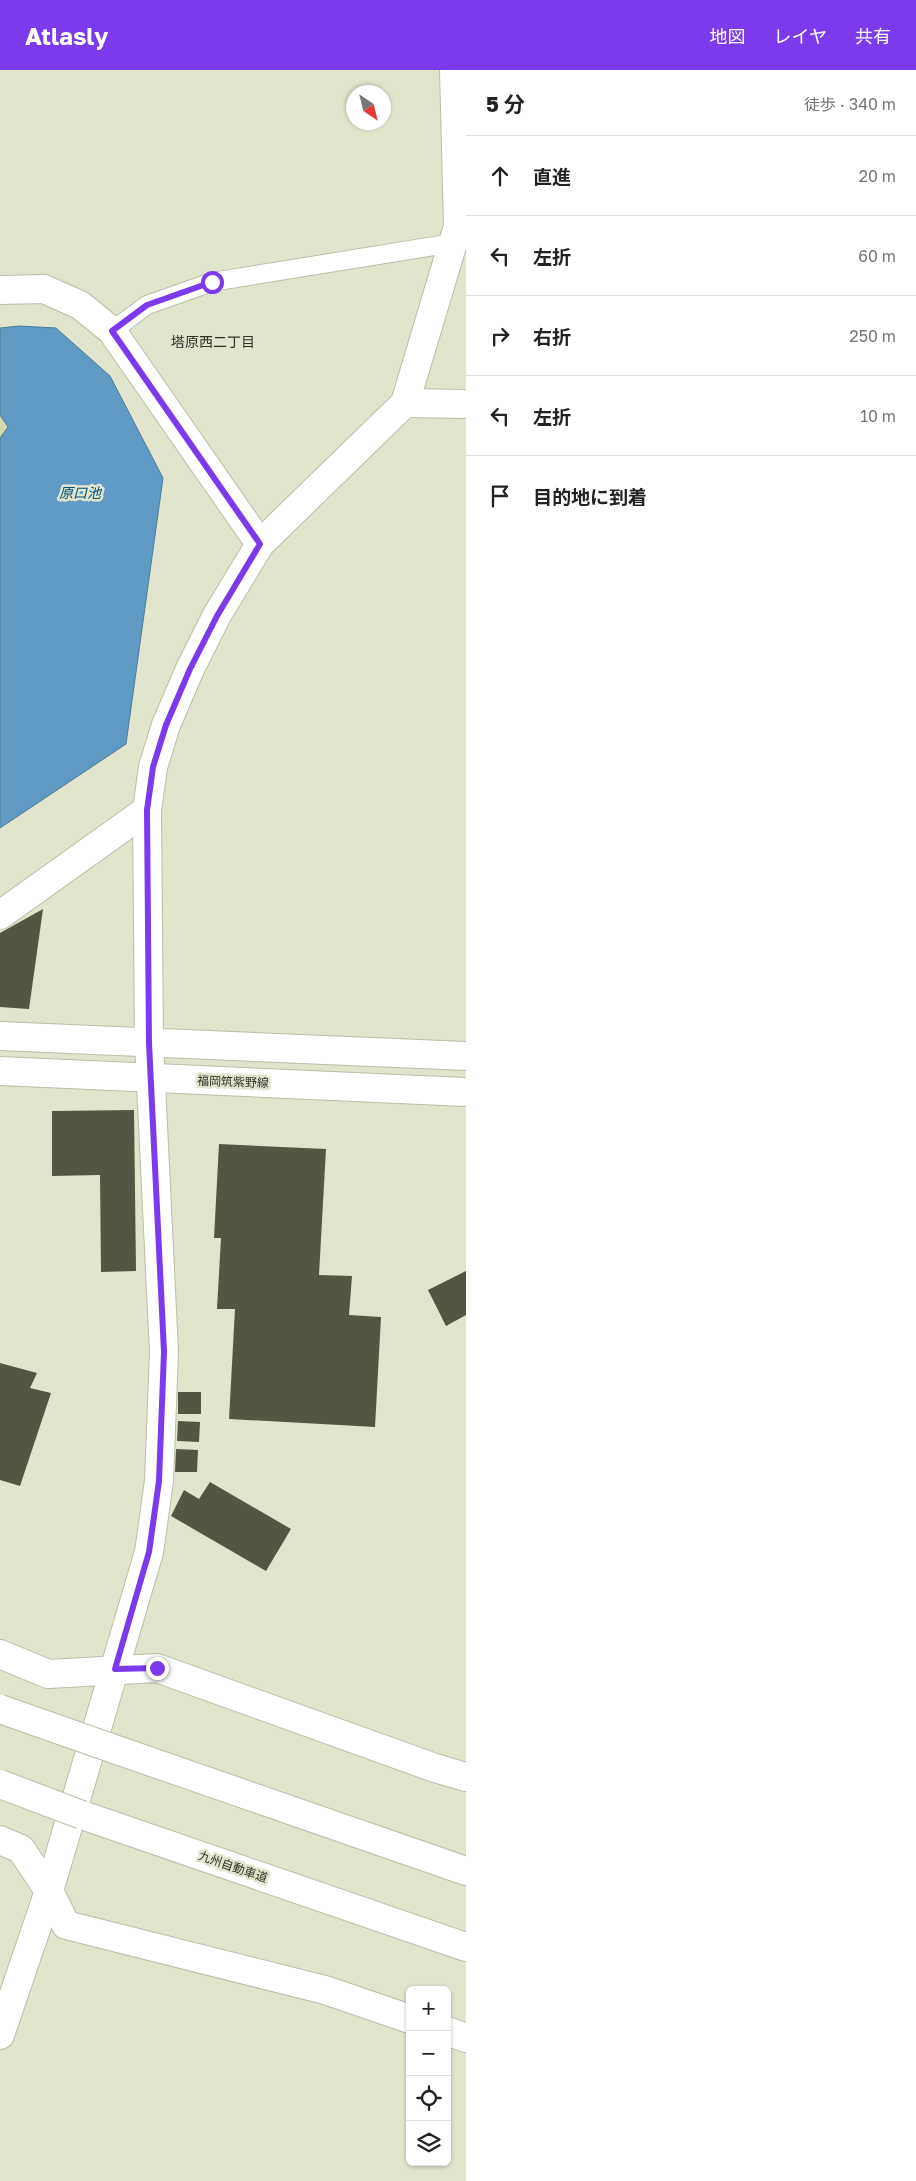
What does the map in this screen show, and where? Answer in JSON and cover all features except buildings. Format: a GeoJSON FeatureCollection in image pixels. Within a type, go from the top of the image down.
{"type":"FeatureCollection","features":[{"type":"Feature","properties":{"kind":"main road"},"geometry":{"type":"LineString","coordinates":[[0,2035],[49,1891],[149,1552],[159,1481],[164,1352],[149,1043],[147,810],[153,767],[173,709],[217,616],[260,544],[405,403],[458,226],[454,70]]}},
{"type":"Feature","properties":{"kind":"main road"},"geometry":{"type":"LineString","coordinates":[[0,290],[44,289],[80,305],[112,331],[260,544]]}},
{"type":"Feature","properties":{"kind":"main road"},"geometry":{"type":"LineString","coordinates":[[405,403],[466,404]]}},
{"type":"Feature","properties":{"kind":"main road"},"geometry":{"type":"LineString","coordinates":[[0,915],[147,810]]}},
{"type":"Feature","properties":{"kind":"main road"},"geometry":{"type":"LineString","coordinates":[[0,1036],[466,1056]]}},
{"type":"Feature","properties":{"kind":"main road","name":"福岡筑紫野線"},"geometry":{"type":"LineString","coordinates":[[0,1071],[466,1092]]}},
{"type":"Feature","properties":{"kind":"main road"},"geometry":{"type":"LineString","coordinates":[[0,1654],[48,1674],[157,1668],[435,1768],[466,1777]]}},
{"type":"Feature","properties":{"kind":"main road"},"geometry":{"type":"LineString","coordinates":[[0,1709],[466,1871]]}},
{"type":"Feature","properties":{"kind":"main road","name":"九州自動車道"},"geometry":{"type":"LineString","coordinates":[[0,1784],[82,1815],[466,1947]]}},
{"type":"Feature","properties":{"kind":"main road"},"geometry":{"type":"LineString","coordinates":[[0,1840],[22,1849],[49,1891],[66,1924],[325,1990],[406,2018]]}},
{"type":"Feature","properties":{"kind":"main road"},"geometry":{"type":"LineString","coordinates":[[451,2032],[466,2038]]}},
{"type":"Feature","properties":{"kind":"lane"},"geometry":{"type":"LineString","coordinates":[[112,331],[147,305],[212,282],[453,243]]}},
{"type":"Feature","properties":{"kind":"green space"},"geometry":{"type":"Polygon","coordinates":[[[0,415],[8,427],[0,438],[0,415]]]}},
{"type":"Feature","properties":{"kind":"water","name":"原口池"},"geometry":{"type":"Polygon","coordinates":[[[19,326],[56,328],[110,376],[163,478],[126,744],[0,828],[0,438],[8,427],[0,415],[0,328],[19,326]]]}},
{"type":"Feature","properties":{"kind":"district","name":"塔原西二丁目"},"geometry":{"type":"Point","coordinates":[213,342]}},
{"type":"Feature","properties":{"kind":"route"},"geometry":{"type":"LineString","coordinates":[[157,1668],[115,1669],[149,1552],[159,1481],[164,1352],[149,1043],[147,810],[153,767],[166,725],[190,669],[217,616],[260,544],[112,331],[147,305],[212,282]]}}]}
